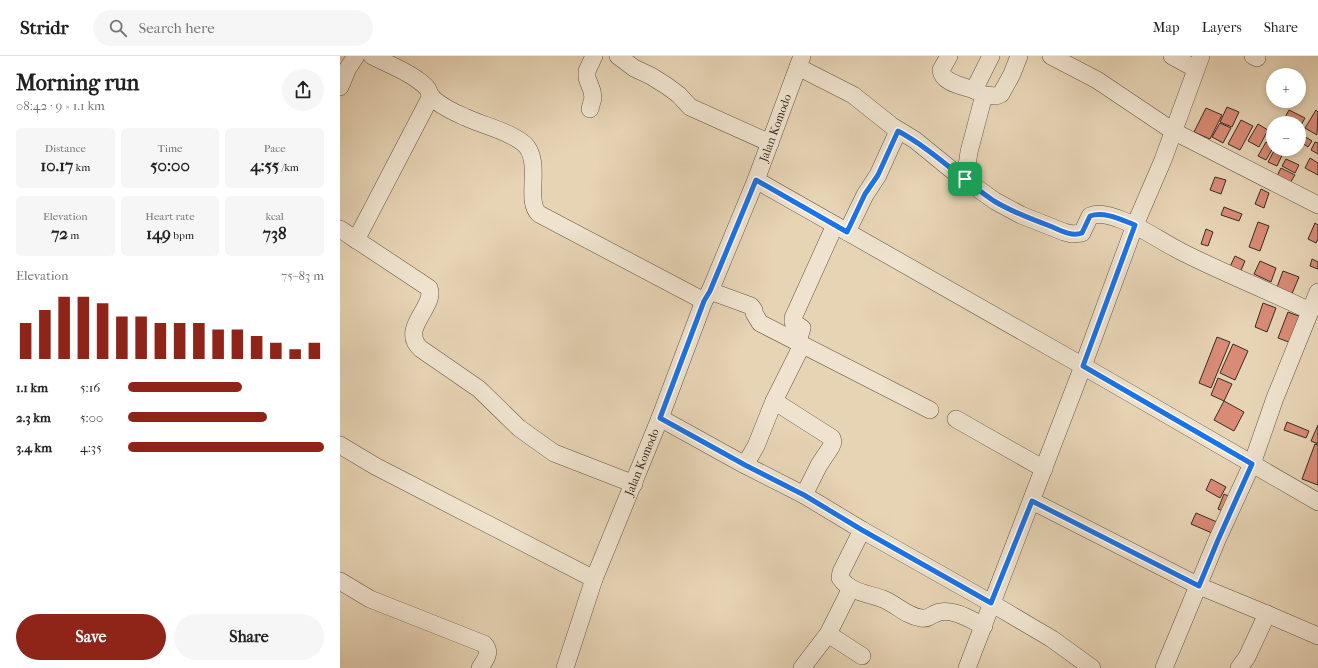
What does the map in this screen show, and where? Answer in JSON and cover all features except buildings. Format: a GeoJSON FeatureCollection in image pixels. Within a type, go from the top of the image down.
{"type":"FeatureCollection","features":[{"type":"Feature","properties":{"kind":"street"},"geometry":{"type":"LineString","coordinates":[[340,87],[348,68],[356,56]]}},
{"type":"Feature","properties":{"kind":"street"},"geometry":{"type":"LineString","coordinates":[[372,56],[415,78],[428,88],[431,96],[443,106],[464,117],[504,132],[527,146],[533,160],[534,207],[539,214],[707,296],[751,306],[760,323],[930,410]]}},
{"type":"Feature","properties":{"kind":"street"},"geometry":{"type":"LineString","coordinates":[[590,109],[593,98],[587,78],[587,70],[594,56]]}},
{"type":"Feature","properties":{"kind":"street"},"geometry":{"type":"LineString","coordinates":[[618,56],[634,68],[668,86],[685,101],[690,108],[770,143]]}},
{"type":"Feature","properties":{"kind":"street"},"geometry":{"type":"LineString","coordinates":[[949,56],[941,70],[943,77],[979,93],[996,96],[1001,94],[1012,74],[1019,56]]}},
{"type":"Feature","properties":{"kind":"street"},"geometry":{"type":"LineString","coordinates":[[965,179],[979,93],[991,56]]}},
{"type":"Feature","properties":{"kind":"street"},"geometry":{"type":"LineString","coordinates":[[1051,56],[1096,80],[1173,131],[1318,205]]}},
{"type":"Feature","properties":{"kind":"street"},"geometry":{"type":"LineString","coordinates":[[967,668],[984,626],[991,603],[1032,501],[1135,225],[1163,160],[1198,62],[1172,56]]}},
{"type":"Feature","properties":{"kind":"street"},"geometry":{"type":"LineString","coordinates":[[800,62],[854,96],[898,131],[915,140],[995,201],[1012,211],[1072,234],[1082,233],[1090,216],[1099,214],[1121,220],[1135,225],[1182,252],[1310,311]]}},
{"type":"Feature","properties":{"kind":"street","name":"Jalan Komodo"},"geometry":{"type":"LineString","coordinates":[[565,668],[594,579],[634,484],[707,296],[756,180],[800,62]]}},
{"type":"Feature","properties":{"kind":"street"},"geometry":{"type":"LineString","coordinates":[[356,240],[431,96]]}},
{"type":"Feature","properties":{"kind":"street"},"geometry":{"type":"LineString","coordinates":[[745,465],[756,446],[774,401],[800,344],[802,328],[794,322],[793,318],[841,229],[878,175],[898,131]]}},
{"type":"Feature","properties":{"kind":"street"},"geometry":{"type":"LineString","coordinates":[[756,180],[1318,502]]}},
{"type":"Feature","properties":{"kind":"street"},"geometry":{"type":"LineString","coordinates":[[340,229],[429,288],[431,296],[415,329],[415,341],[421,349],[479,389],[519,428],[554,453],[634,484]]}},
{"type":"Feature","properties":{"kind":"street"},"geometry":{"type":"LineString","coordinates":[[1164,668],[1220,534],[1252,464],[1275,398],[1318,292]]}},
{"type":"Feature","properties":{"kind":"street"},"geometry":{"type":"LineString","coordinates":[[774,401],[832,438],[833,442],[831,447],[819,465],[804,495]]}},
{"type":"Feature","properties":{"kind":"street"},"geometry":{"type":"LineString","coordinates":[[660,418],[745,465],[804,495],[862,530],[991,603],[1052,639],[1092,668]]}},
{"type":"Feature","properties":{"kind":"street"},"geometry":{"type":"LineString","coordinates":[[956,419],[1044,469]]}},
{"type":"Feature","properties":{"kind":"street"},"geometry":{"type":"LineString","coordinates":[[340,445],[375,466],[594,579]]}},
{"type":"Feature","properties":{"kind":"street"},"geometry":{"type":"LineString","coordinates":[[1032,501],[1199,586],[1318,636]]}},
{"type":"Feature","properties":{"kind":"street"},"geometry":{"type":"LineString","coordinates":[[862,530],[841,572],[840,578],[844,584],[865,595],[883,600],[906,614],[926,619],[939,612],[947,611],[984,626]]}},
{"type":"Feature","properties":{"kind":"street"},"geometry":{"type":"LineString","coordinates":[[340,581],[370,599],[484,644],[488,648],[488,655],[480,668]]}},
{"type":"Feature","properties":{"kind":"street"},"geometry":{"type":"LineString","coordinates":[[802,668],[828,634],[851,588]]}},
{"type":"Feature","properties":{"kind":"street"},"geometry":{"type":"LineString","coordinates":[[1239,668],[1247,657],[1267,614]]}},
{"type":"Feature","properties":{"kind":"street"},"geometry":{"type":"LineString","coordinates":[[828,634],[862,656]]}},
{"type":"Feature","properties":{"kind":"route"},"geometry":{"type":"LineString","coordinates":[[898,131],[915,140],[929,150],[965,179],[995,201],[1012,211],[1064,232],[1072,234],[1082,233],[1090,216],[1099,214],[1135,225],[1083,366],[1252,464],[1199,586],[1032,501],[991,603],[881,539],[862,530],[804,495],[745,465],[660,418],[704,301],[710,291],[756,180],[847,232],[865,194],[878,175],[898,131]]}}]}
